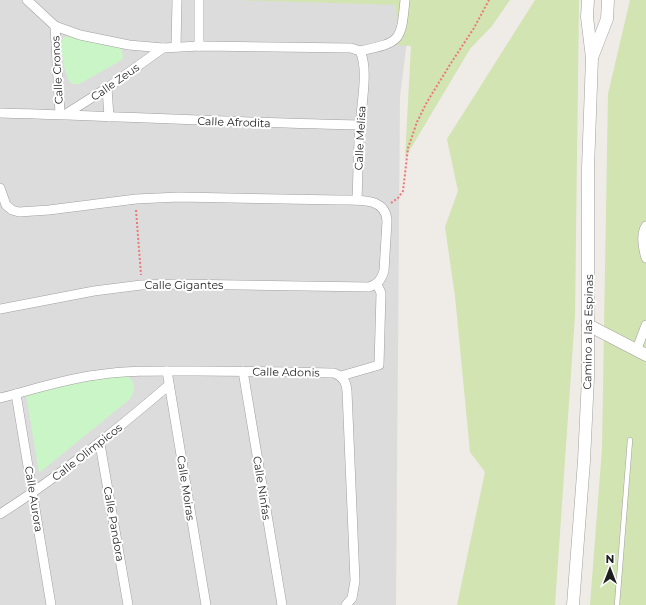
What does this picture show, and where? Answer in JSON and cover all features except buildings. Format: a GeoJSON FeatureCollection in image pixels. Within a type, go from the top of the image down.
{"type":"FeatureCollection","features":[{"type":"Feature","properties":{"kind":"street"},"geometry":{"type":"LineString","coordinates":[[27,0],[55,26],[80,34],[135,46],[163,48],[199,46],[351,48],[360,51],[386,45],[394,41],[399,34],[403,20],[405,0]]}},
{"type":"Feature","properties":{"kind":"street"},"geometry":{"type":"LineString","coordinates":[[176,47],[177,0]]}},
{"type":"Feature","properties":{"kind":"street"},"geometry":{"type":"LineString","coordinates":[[199,0],[199,46]]}},
{"type":"Feature","properties":{"kind":"street","name":"Camino a las Espinas"},"geometry":{"type":"LineString","coordinates":[[573,605],[584,461],[588,325],[588,168],[592,58],[587,17],[588,0]]}},
{"type":"Feature","properties":{"kind":"street","name":"Camino a las Espinas"},"geometry":{"type":"LineString","coordinates":[[592,58],[607,19],[608,0]]}},
{"type":"Feature","properties":{"kind":"street","name":"Calle Cronos"},"geometry":{"type":"LineString","coordinates":[[55,26],[63,114]]}},
{"type":"Feature","properties":{"kind":"street","name":"Calle Zeus"},"geometry":{"type":"LineString","coordinates":[[63,114],[107,88],[163,48]]}},
{"type":"Feature","properties":{"kind":"street","name":"Calle Melisa"},"geometry":{"type":"LineString","coordinates":[[358,200],[360,125],[364,65],[363,56],[360,51]]}},
{"type":"Feature","properties":{"kind":"street"},"geometry":{"type":"LineString","coordinates":[[107,88],[109,117]]}},
{"type":"Feature","properties":{"kind":"street","name":"Calle Afrodita"},"geometry":{"type":"LineString","coordinates":[[0,113],[63,114],[229,122],[360,125]]}},
{"type":"Feature","properties":{"kind":"street"},"geometry":{"type":"LineString","coordinates":[[0,188],[6,205],[12,210],[20,212],[49,210],[136,199],[180,197],[358,200],[378,203],[384,208],[387,214],[384,271],[381,279],[373,286],[381,293],[379,365],[342,376],[346,382],[348,391],[355,581],[352,598],[346,605]]}},
{"type":"Feature","properties":{"kind":"street"},"geometry":{"type":"LineString","coordinates":[[646,226],[642,236],[646,258]]}},
{"type":"Feature","properties":{"kind":"street","name":"Calle Gigantes"},"geometry":{"type":"LineString","coordinates":[[0,309],[94,291],[141,285],[373,286]]}},
{"type":"Feature","properties":{"kind":"street"},"geometry":{"type":"LineString","coordinates":[[588,325],[641,352],[646,325]]}},
{"type":"Feature","properties":{"kind":"street","name":"Calle Adonis"},"geometry":{"type":"LineString","coordinates":[[0,398],[98,374],[167,371],[243,371],[334,373],[342,376]]}},
{"type":"Feature","properties":{"kind":"street","name":"Calle Moiras"},"geometry":{"type":"LineString","coordinates":[[167,371],[206,605]]}},
{"type":"Feature","properties":{"kind":"street","name":"Calle Ninfas"},"geometry":{"type":"LineString","coordinates":[[243,371],[282,605]]}},
{"type":"Feature","properties":{"kind":"street","name":"Calle Olímpicos"},"geometry":{"type":"LineString","coordinates":[[0,514],[33,493],[100,444],[169,385]]}},
{"type":"Feature","properties":{"kind":"street","name":"Calle Aurora"},"geometry":{"type":"LineString","coordinates":[[16,394],[51,605]]}},
{"type":"Feature","properties":{"kind":"street","name":"Calle Pandora"},"geometry":{"type":"LineString","coordinates":[[100,444],[128,605]]}},
{"type":"Feature","properties":{"kind":"lane"},"geometry":{"type":"LineString","coordinates":[[617,605],[630,440]]}},
{"type":"Feature","properties":{"kind":"path"},"geometry":{"type":"LineString","coordinates":[[384,208],[398,198],[403,191],[408,148],[417,122],[427,102],[450,63],[474,28],[489,0]]}},
{"type":"Feature","properties":{"kind":"path"},"geometry":{"type":"LineString","coordinates":[[136,199],[141,285]]}},
{"type":"Feature","properties":{"kind":"shaded area"},"geometry":{"type":"Polygon","coordinates":[[[0,0],[412,0],[400,97],[396,605],[0,605],[0,0]]]}},
{"type":"Feature","properties":{"kind":"green space"},"geometry":{"type":"Polygon","coordinates":[[[236,0],[510,0],[492,26],[470,49],[405,158],[411,46],[398,45],[396,5],[236,0]]]}},
{"type":"Feature","properties":{"kind":"green space"},"geometry":{"type":"Polygon","coordinates":[[[535,0],[579,0],[575,315],[555,605],[457,605],[485,472],[470,452],[455,296],[445,227],[458,191],[447,139],[535,0]]]}},
{"type":"Feature","properties":{"kind":"green space"},"geometry":{"type":"Polygon","coordinates":[[[630,0],[646,0],[646,605],[590,605],[602,449],[608,94],[630,0]]]}},
{"type":"Feature","properties":{"kind":"green space"},"geometry":{"type":"Polygon","coordinates":[[[69,36],[118,47],[122,49],[123,58],[79,84],[72,84],[67,75],[62,55],[63,38],[69,36]]]}},
{"type":"Feature","properties":{"kind":"green space"},"geometry":{"type":"Polygon","coordinates":[[[121,376],[129,377],[133,382],[134,390],[130,399],[39,473],[26,394],[94,379],[121,376]]]}}]}
